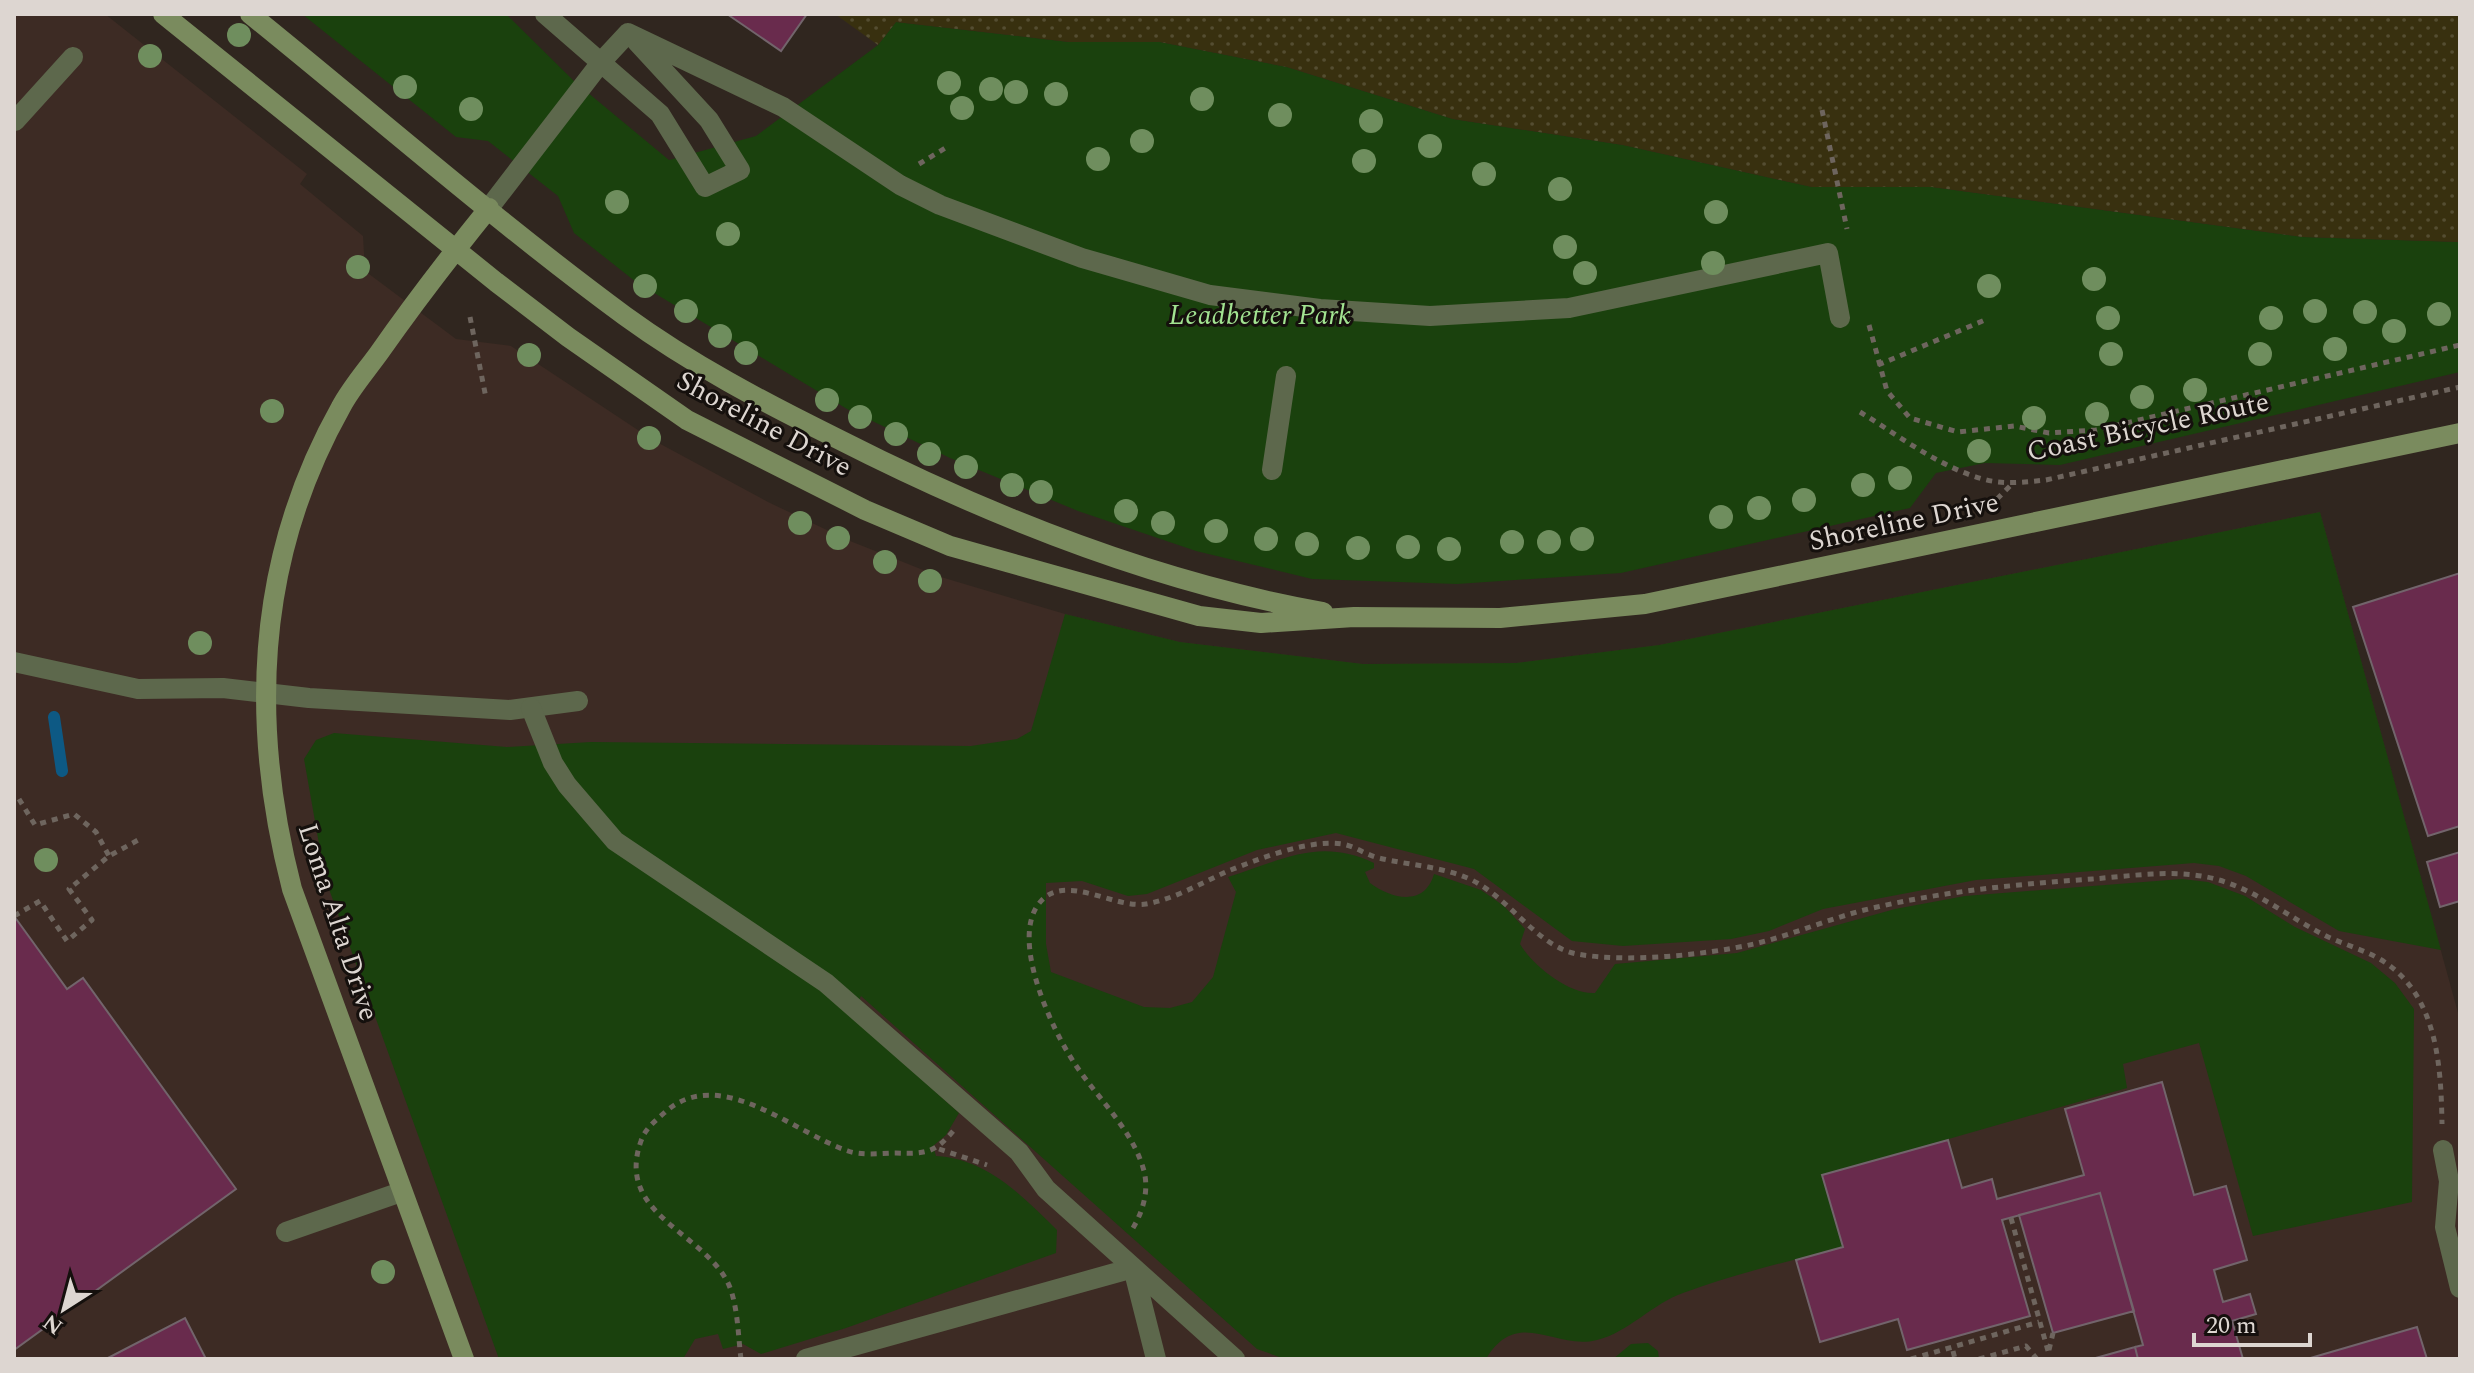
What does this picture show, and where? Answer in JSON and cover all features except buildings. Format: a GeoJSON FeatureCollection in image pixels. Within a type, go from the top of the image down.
{"type":"FeatureCollection","features":[{"type":"Feature","properties":{"kind":"main road","name":"Shoreline Drive"},"geometry":{"type":"LineString","coordinates":[[163,14],[455,250],[568,337],[687,420],[865,510],[950,546],[1199,616],[1261,623],[1354,617],[1500,618],[1645,604],[2460,433]]}},
{"type":"Feature","properties":{"kind":"main road","name":"Shoreline Drive"},"geometry":{"type":"LineString","coordinates":[[250,14],[626,317],[701,368],[925,483],[1193,584],[1354,617]]}},
{"type":"Feature","properties":{"kind":"main road","name":"Loma Alta Drive"},"geometry":{"type":"LineString","coordinates":[[464,1359],[292,889],[277,829],[263,692],[268,624],[283,550],[305,482],[341,406],[489,208]]}},
{"type":"Feature","properties":{"kind":"street"},"geometry":{"type":"LineString","coordinates":[[545,14],[660,114],[705,187],[740,170],[709,120],[628,33]]}},
{"type":"Feature","properties":{"kind":"street"},"geometry":{"type":"LineString","coordinates":[[489,208],[602,61],[628,33]]}},
{"type":"Feature","properties":{"kind":"street"},"geometry":{"type":"LineString","coordinates":[[628,33],[783,107],[900,185],[940,205],[1082,258],[1210,295],[1320,309],[1430,316],[1569,308],[1828,253],[1840,318]]}},
{"type":"Feature","properties":{"kind":"street"},"geometry":{"type":"LineString","coordinates":[[15,121],[73,57]]}},
{"type":"Feature","properties":{"kind":"street"},"geometry":{"type":"LineString","coordinates":[[1272,470],[1286,376]]}},
{"type":"Feature","properties":{"kind":"street"},"geometry":{"type":"LineString","coordinates":[[14,662],[138,689],[223,688],[510,710],[578,701]]}},
{"type":"Feature","properties":{"kind":"street"},"geometry":{"type":"LineString","coordinates":[[531,708],[553,763],[567,785],[615,841],[826,983],[1019,1152],[1046,1189],[1235,1359]]}},
{"type":"Feature","properties":{"kind":"street"},"geometry":{"type":"LineString","coordinates":[[2443,1150],[2449,1181],[2445,1227],[2460,1288]]}},
{"type":"Feature","properties":{"kind":"street"},"geometry":{"type":"LineString","coordinates":[[286,1232],[401,1192]]}},
{"type":"Feature","properties":{"kind":"street"},"geometry":{"type":"LineString","coordinates":[[806,1359],[1133,1268]]}},
{"type":"Feature","properties":{"kind":"street"},"geometry":{"type":"LineString","coordinates":[[1133,1268],[1156,1359]]}},
{"type":"Feature","properties":{"kind":"path"},"geometry":{"type":"LineString","coordinates":[[1822,110],[1849,244]]}},
{"type":"Feature","properties":{"kind":"path"},"geometry":{"type":"LineString","coordinates":[[470,317],[486,398]]}},
{"type":"Feature","properties":{"kind":"path"},"geometry":{"type":"LineString","coordinates":[[1868,320],[1887,391],[1910,418],[1958,432],[2014,426],[2049,433],[2096,430],[2460,345]]}},
{"type":"Feature","properties":{"kind":"path"},"geometry":{"type":"LineString","coordinates":[[1878,365],[1985,320]]}},
{"type":"Feature","properties":{"kind":"path","name":"Coast Bicycle Route"},"geometry":{"type":"LineString","coordinates":[[1860,412],[1946,463],[1982,479],[2013,483],[2046,480],[2460,387]]}},
{"type":"Feature","properties":{"kind":"path"},"geometry":{"type":"LineString","coordinates":[[19,799],[35,825],[74,814],[96,832],[109,856]]}},
{"type":"Feature","properties":{"kind":"path"},"geometry":{"type":"LineString","coordinates":[[14,916],[40,901],[67,941],[92,920],[69,889],[109,856],[140,839]]}},
{"type":"Feature","properties":{"kind":"path"},"geometry":{"type":"LineString","coordinates":[[1115,1250],[1140,1216],[1146,1186],[1144,1172],[1132,1142],[1073,1062],[1051,1019],[1027,937],[1037,906],[1043,898],[1067,890],[1129,906],[1153,903],[1232,870],[1293,851],[1332,843],[1467,878],[1498,895],[1559,949],[1602,956],[1744,945],[1875,907],[1963,891],[2138,876],[2197,875],[2217,879],[2238,886],[2326,936],[2379,959],[2402,978],[2431,1026],[2438,1047],[2443,1150]]}},
{"type":"Feature","properties":{"kind":"path"},"geometry":{"type":"LineString","coordinates":[[741,1359],[728,1282],[714,1263],[650,1205],[634,1173],[644,1131],[673,1105],[698,1093],[748,1104],[850,1152],[915,1154],[939,1149],[971,1110]]}},
{"type":"Feature","properties":{"kind":"path"},"geometry":{"type":"LineString","coordinates":[[2011,1218],[2048,1351],[2053,1333]]}},
{"type":"Feature","properties":{"kind":"path"},"geometry":{"type":"LineString","coordinates":[[1911,1359],[2039,1322]]}},
{"type":"Feature","properties":{"kind":"path"},"geometry":{"type":"LineString","coordinates":[[1979,1359],[2026,1346],[2037,1359]]}},
{"type":"Feature","properties":{"kind":"path"},"geometry":{"type":"LineString","coordinates":[[1953,1351],[1955,1359]]}},
{"type":"Feature","properties":{"kind":"shaded area"},"geometry":{"type":"Polygon","coordinates":[[[14,14],[105,14],[307,174],[300,184],[363,236],[365,271],[456,339],[511,346],[653,440],[768,502],[850,541],[941,577],[1065,614],[1180,642],[1363,664],[1516,663],[1659,645],[2320,512],[2460,1020],[2460,1359],[14,1359],[14,14]]]}},
{"type":"Feature","properties":{"kind":"green space","name":"Leadbetter Park"},"geometry":{"type":"Polygon","coordinates":[[[302,14],[506,14],[575,82],[669,160],[756,136],[878,45],[896,22],[1069,42],[1160,42],[1287,67],[1453,119],[1623,145],[1812,187],[1932,187],[2303,237],[2460,242],[2460,372],[2060,465],[1985,463],[1936,473],[1910,508],[1621,573],[1457,584],[1312,579],[1196,551],[1078,511],[950,458],[847,409],[636,282],[574,233],[558,196],[488,141],[456,137],[302,14]]]}},
{"type":"Feature","properties":{"kind":"green space"},"geometry":{"type":"Polygon","coordinates":[[[2320,512],[2441,950],[2339,931],[2246,876],[2219,866],[2194,863],[1976,880],[1823,909],[1769,931],[1731,939],[1623,946],[1572,941],[1474,869],[1336,833],[1257,850],[1147,894],[1128,896],[1082,881],[1046,883],[1046,944],[1051,972],[1144,1007],[1170,1008],[1192,1002],[1213,977],[1236,892],[1228,877],[1301,854],[1336,852],[1374,863],[1374,868],[1365,872],[1370,883],[1398,896],[1407,897],[1423,891],[1434,874],[1481,890],[1504,906],[1525,929],[1520,944],[1533,961],[1563,984],[1585,992],[1595,993],[1615,964],[1737,953],[1895,909],[1965,896],[2182,879],[2208,882],[2245,896],[2295,927],[2371,963],[2395,983],[2414,1009],[2412,1202],[2253,1236],[2199,1043],[2123,1064],[2127,1088],[1823,1175],[1843,1247],[1683,1293],[1620,1331],[1597,1340],[1581,1342],[1538,1334],[1511,1335],[1498,1343],[1486,1359],[1285,1359],[1257,1349],[861,996],[852,1017],[959,1113],[946,1135],[933,1146],[936,1156],[972,1164],[1017,1192],[1057,1230],[1056,1253],[846,1328],[761,1354],[743,1344],[723,1349],[718,1334],[695,1339],[683,1359],[499,1359],[325,878],[304,759],[316,740],[334,733],[507,747],[591,742],[971,746],[1017,739],[1031,731],[1065,614],[1180,642],[1363,664],[1516,663],[1659,645],[2320,512]]]}},
{"type":"Feature","properties":{"kind":"green space"},"geometry":{"type":"Polygon","coordinates":[[[1648,1343],[1658,1351],[1659,1359],[1613,1359],[1631,1344],[1648,1343]]]}},
{"type":"Feature","properties":{"kind":"sand"},"geometry":{"type":"Polygon","coordinates":[[[835,14],[2460,14],[2460,242],[2303,237],[1932,187],[1812,187],[1623,145],[1453,119],[1287,67],[1160,42],[1069,42],[896,22],[878,45],[835,14]]]}},
{"type":"Feature","properties":{"kind":"waterway"},"geometry":{"type":"LineString","coordinates":[[54,717],[62,771]]}}]}
